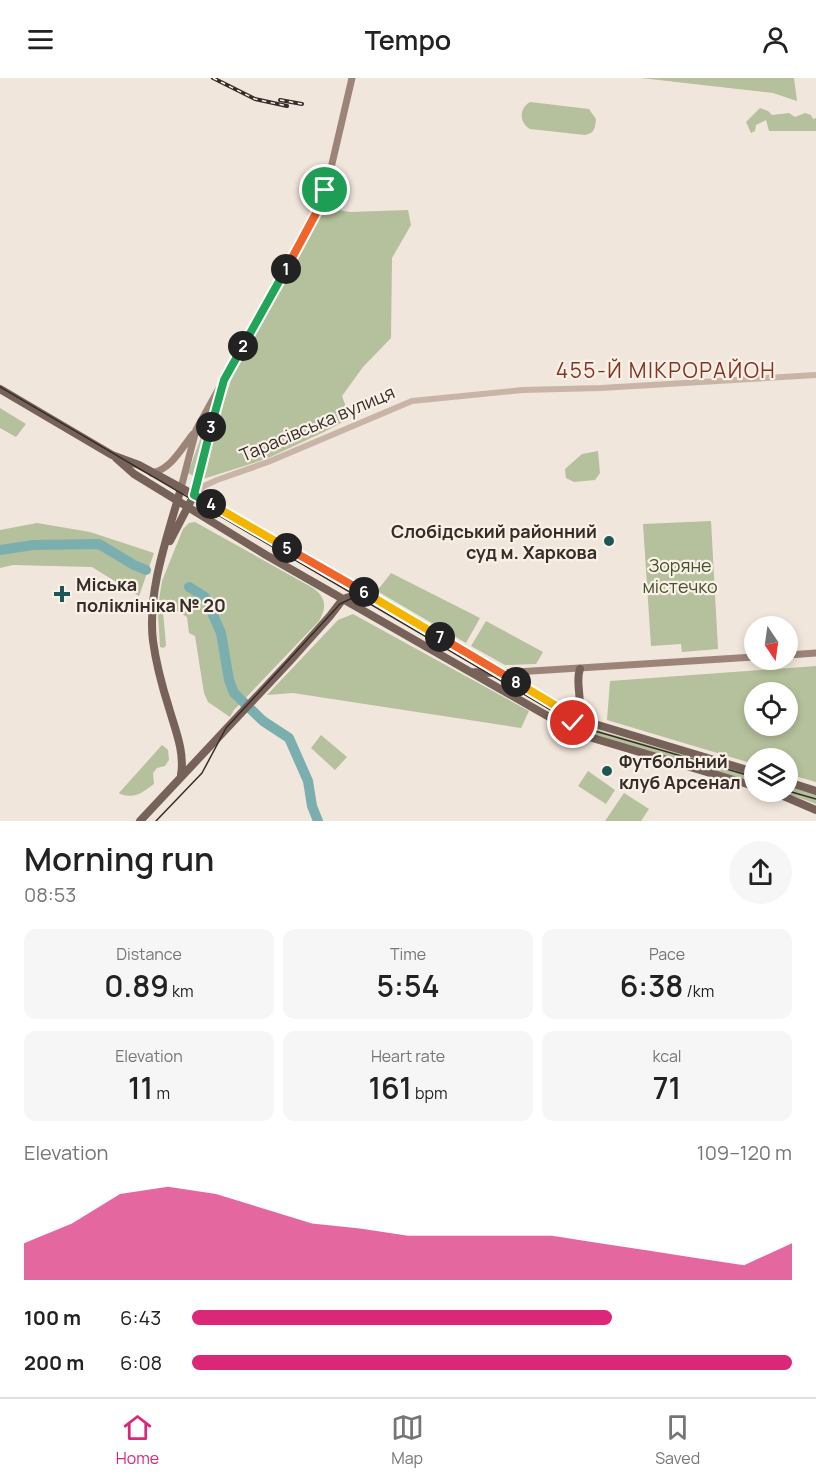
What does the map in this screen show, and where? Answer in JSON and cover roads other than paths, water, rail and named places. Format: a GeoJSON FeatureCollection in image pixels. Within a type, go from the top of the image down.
{"type":"FeatureCollection","features":[{"type":"Feature","properties":{"kind":"main road"},"geometry":{"type":"LineString","coordinates":[[152,473],[169,465],[196,430],[321,204],[352,78]]}},
{"type":"Feature","properties":{"kind":"main road"},"geometry":{"type":"LineString","coordinates":[[181,776],[179,744],[160,675],[152,633],[155,582],[183,505],[194,495],[224,380]]}},
{"type":"Feature","properties":{"kind":"main road"},"geometry":{"type":"LineString","coordinates":[[0,389],[112,455],[139,465],[194,495],[578,719],[744,769]]}},
{"type":"Feature","properties":{"kind":"main road"},"geometry":{"type":"LineString","coordinates":[[165,550],[183,518],[181,488],[196,430]]}},
{"type":"Feature","properties":{"kind":"main road"},"geometry":{"type":"LineString","coordinates":[[112,455],[134,474],[183,505],[561,724],[586,736],[744,783]]}},
{"type":"Feature","properties":{"kind":"main road"},"geometry":{"type":"LineString","coordinates":[[140,821],[239,716],[343,599],[357,596],[377,600]]}},
{"type":"Feature","properties":{"kind":"main road"},"geometry":{"type":"LineString","coordinates":[[798,654],[816,653]]}},
{"type":"Feature","properties":{"kind":"main road"},"geometry":{"type":"LineString","coordinates":[[468,671],[500,673],[744,658]]}},
{"type":"Feature","properties":{"kind":"main road"},"geometry":{"type":"LineString","coordinates":[[561,724],[573,723],[578,719],[580,691],[577,678],[580,669]]}},
{"type":"Feature","properties":{"kind":"main road"},"geometry":{"type":"LineString","coordinates":[[798,785],[816,791]]}},
{"type":"Feature","properties":{"kind":"main road"},"geometry":{"type":"LineString","coordinates":[[797,802],[816,810]]}},
{"type":"Feature","properties":{"kind":"street","name":"Тарасівська вулиця"},"geometry":{"type":"LineString","coordinates":[[194,495],[204,486],[217,480],[268,462],[405,402],[522,390],[601,388],[816,375]]}},
{"type":"Feature","properties":{"kind":"waterway"},"geometry":{"type":"LineString","coordinates":[[0,550],[33,545],[99,544],[146,570]]}},
{"type":"Feature","properties":{"kind":"waterway"},"geometry":{"type":"LineString","coordinates":[[189,587],[205,597],[221,633],[229,680],[234,693],[263,721],[289,738],[308,781],[312,806],[318,821]]}},
{"type":"Feature","properties":{"kind":"tram line"},"geometry":{"type":"LineString","coordinates":[[0,387],[573,723],[744,774]]}},
{"type":"Feature","properties":{"kind":"tram line"},"geometry":{"type":"LineString","coordinates":[[156,821],[202,773],[226,728],[340,604],[350,599],[362,600]]}},
{"type":"Feature","properties":{"kind":"tram line"},"geometry":{"type":"LineString","coordinates":[[798,794],[816,799]]}},
{"type":"Feature","properties":{"kind":"railway"},"geometry":{"type":"LineString","coordinates":[[213,78],[255,99],[287,106]]}},
{"type":"Feature","properties":{"kind":"railway"},"geometry":{"type":"LineString","coordinates":[[280,100],[302,104]]}},
{"type":"Feature","properties":{"kind":"place","name":"Слобідський районний суд м. Харкова"},"geometry":{"type":"Point","coordinates":[609,541]}},
{"type":"Feature","properties":{"kind":"place","name":"Міська поліклініка № 20"},"geometry":{"type":"Point","coordinates":[62,594]}},
{"type":"Feature","properties":{"kind":"place","name":"Футбольний клуб Арсенал"},"geometry":{"type":"Point","coordinates":[607,771]}},
{"type":"Feature","properties":{"kind":"district","name":"455-Й МІКРОРАЙОН"},"geometry":{"type":"Point","coordinates":[666,370]}},
{"type":"Feature","properties":{"kind":"park label","name":"Зоряне містечко"},"geometry":{"type":"Point","coordinates":[680,575]}}]}
